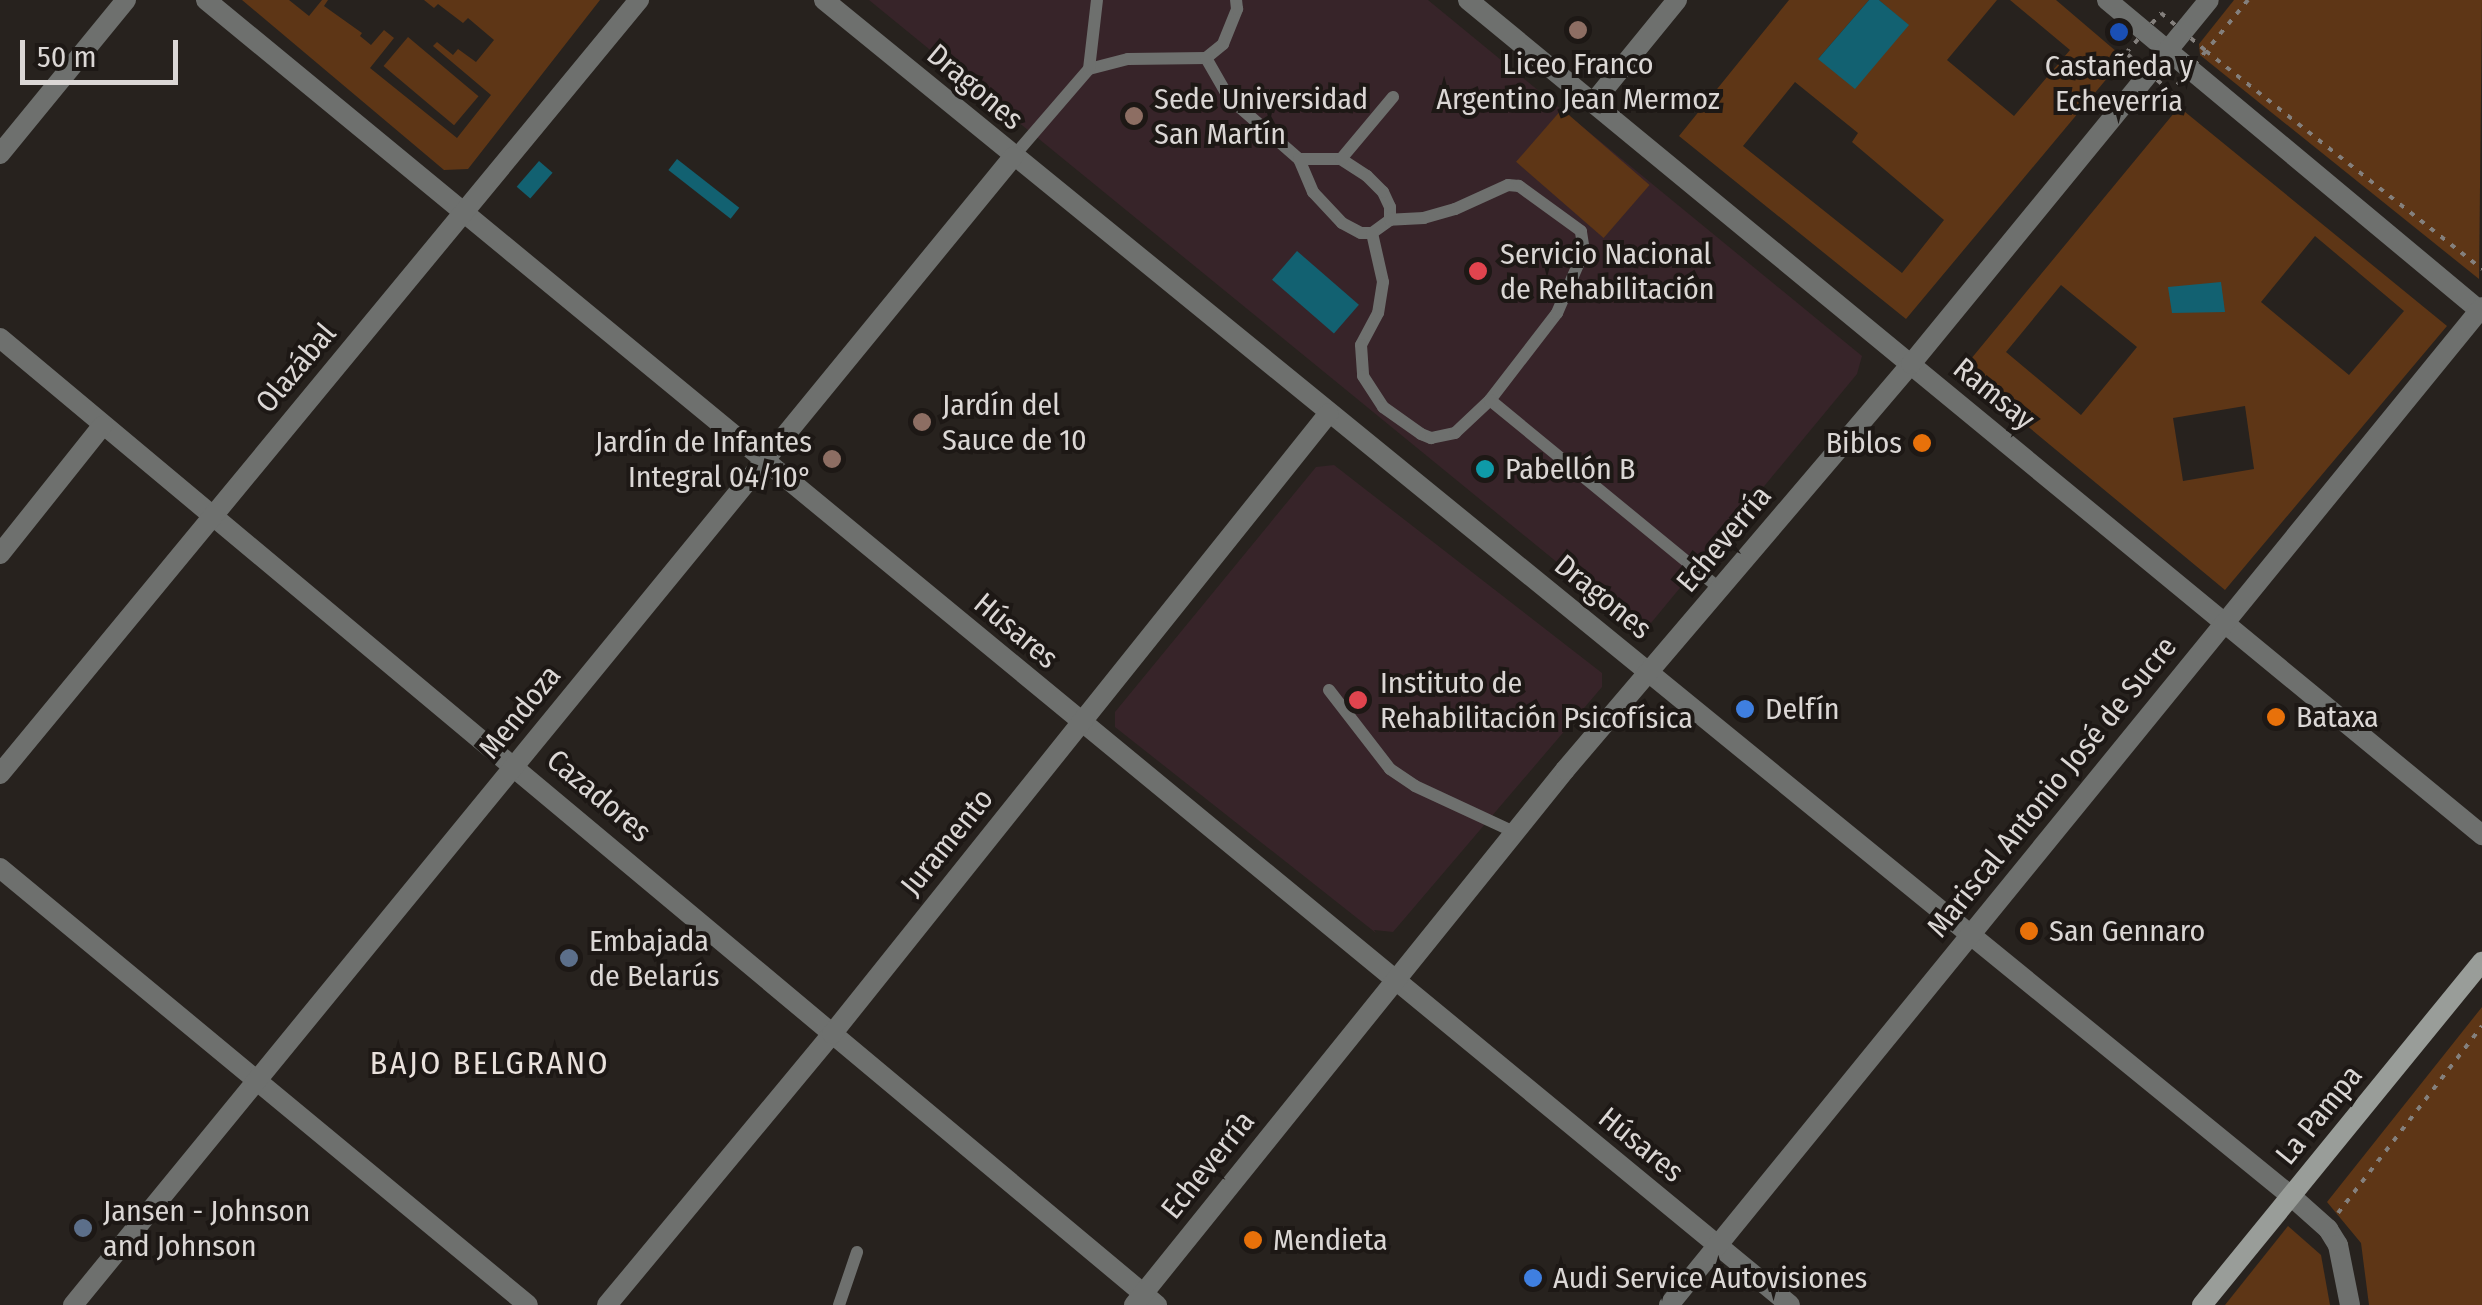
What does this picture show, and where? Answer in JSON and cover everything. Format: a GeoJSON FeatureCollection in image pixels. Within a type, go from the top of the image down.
{"type":"FeatureCollection","features":[{"type":"Feature","properties":{"kind":"street"},"geometry":{"type":"LineString","coordinates":[[0,154],[126,0]]}},
{"type":"Feature","properties":{"kind":"street","name":"Húsares"},"geometry":{"type":"LineString","coordinates":[[206,0],[1079,724],[1790,1305]]}},
{"type":"Feature","properties":{"kind":"street","name":"Olazábal"},"geometry":{"type":"LineString","coordinates":[[0,774],[639,0]]}},
{"type":"Feature","properties":{"kind":"street","name":"Dragones"},"geometry":{"type":"LineString","coordinates":[[824,0],[2328,1228],[2344,1262],[2350,1305]]}},
{"type":"Feature","properties":{"kind":"street","name":"Ramsay"},"geometry":{"type":"LineString","coordinates":[[1468,0],[2482,835]]}},
{"type":"Feature","properties":{"kind":"street"},"geometry":{"type":"LineString","coordinates":[[1593,102],[1677,0]]}},
{"type":"Feature","properties":{"kind":"street"},"geometry":{"type":"LineString","coordinates":[[2107,0],[2481,310]]}},
{"type":"Feature","properties":{"kind":"street","name":"Echeverría"},"geometry":{"type":"LineString","coordinates":[[1145,1301],[1392,981],[1912,364],[2209,0]]}},
{"type":"Feature","properties":{"kind":"street","name":"Mendoza"},"geometry":{"type":"LineString","coordinates":[[74,1305],[1013,158]]}},
{"type":"Feature","properties":{"kind":"street","name":"Mariscal Antonio José de Sucre"},"geometry":{"type":"LineString","coordinates":[[1669,1305],[2481,310]]}},
{"type":"Feature","properties":{"kind":"street","name":"Cazadores"},"geometry":{"type":"LineString","coordinates":[[0,338],[516,765],[1145,1301]]}},
{"type":"Feature","properties":{"kind":"street","name":"Juramento"},"geometry":{"type":"LineString","coordinates":[[607,1305],[832,1034],[1330,413]]}},
{"type":"Feature","properties":{"kind":"street"},"geometry":{"type":"LineString","coordinates":[[0,554],[102,426]]}},
{"type":"Feature","properties":{"kind":"street"},"geometry":{"type":"LineString","coordinates":[[0,868],[528,1305]]}},
{"type":"Feature","properties":{"kind":"street","name":"La Pampa"},"geometry":{"type":"LineString","coordinates":[[2202,1305],[2482,962]]}},
{"type":"Feature","properties":{"kind":"lane"},"geometry":{"type":"LineString","coordinates":[[1013,158],[1090,69],[1097,0]]}},
{"type":"Feature","properties":{"kind":"lane"},"geometry":{"type":"LineString","coordinates":[[1090,69],[1128,60],[1206,58],[1223,44],[1238,8],[1236,0]]}},
{"type":"Feature","properties":{"kind":"lane"},"geometry":{"type":"LineString","coordinates":[[1206,58],[1229,98],[1299,159],[1313,192],[1342,223],[1361,233],[1372,233],[1390,220],[1424,218],[1455,209],[1508,186],[1519,186],[1580,231],[1584,251],[1558,313],[1490,400],[1455,433],[1432,438],[1383,407],[1363,376],[1361,344],[1378,313],[1383,282],[1372,233]]}},
{"type":"Feature","properties":{"kind":"lane"},"geometry":{"type":"LineString","coordinates":[[1341,159],[1392,97]]}},
{"type":"Feature","properties":{"kind":"lane"},"geometry":{"type":"LineString","coordinates":[[1299,159],[1341,159],[1383,192],[1390,220]]}},
{"type":"Feature","properties":{"kind":"lane"},"geometry":{"type":"LineString","coordinates":[[1490,400],[1720,589]]}},
{"type":"Feature","properties":{"kind":"lane"},"geometry":{"type":"LineString","coordinates":[[1329,690],[1390,768],[1415,786],[1514,832]]}},
{"type":"Feature","properties":{"kind":"lane"},"geometry":{"type":"LineString","coordinates":[[839,1305],[857,1252]]}},
{"type":"Feature","properties":{"kind":"path"},"geometry":{"type":"LineString","coordinates":[[2248,0],[2206,51],[2481,273]]}},
{"type":"Feature","properties":{"kind":"path"},"geometry":{"type":"LineString","coordinates":[[2328,1228],[2482,1026]]}},
{"type":"Feature","properties":{"kind":"shaded area"},"geometry":{"type":"Polygon","coordinates":[[[242,0],[289,0],[309,16],[322,0],[328,0],[324,6],[362,33],[360,36],[371,45],[384,30],[394,38],[370,68],[457,138],[491,95],[433,46],[437,42],[453,55],[458,49],[476,62],[494,40],[468,18],[463,23],[438,4],[434,8],[424,0],[600,0],[468,169],[444,170],[242,0]]]}},
{"type":"Feature","properties":{"kind":"shaded area","name":"Servicio Nacional de Rehabilitación"},"geometry":{"type":"Polygon","coordinates":[[[869,0],[1428,0],[1862,356],[1857,374],[1651,623],[1635,626],[869,0]]]}},
{"type":"Feature","properties":{"kind":"shaded area"},"geometry":{"type":"Polygon","coordinates":[[[1789,0],[1869,0],[1818,59],[1908,25],[1879,0],[1997,0],[1947,60],[2014,116],[2070,50],[2010,0],[2056,0],[2124,58],[1906,319],[1679,136],[1789,0]],[[1795,82],[1743,146],[1902,273],[1944,220],[1852,142],[1858,133],[1795,82]]]}},
{"type":"Feature","properties":{"kind":"shaded area"},"geometry":{"type":"Polygon","coordinates":[[[2234,0],[2482,0],[2479,279],[2200,55],[2199,44],[2234,0]]]}},
{"type":"Feature","properties":{"kind":"shaded area"},"geometry":{"type":"Polygon","coordinates":[[[408,37],[478,96],[454,125],[384,66],[408,37]]]}},
{"type":"Feature","properties":{"kind":"shaded area"},"geometry":{"type":"Polygon","coordinates":[[[2179,107],[2447,326],[2225,590],[1961,371],[2179,107]],[[2315,236],[2261,302],[2349,375],[2404,311],[2315,236]],[[2061,285],[2006,352],[2081,415],[2137,347],[2061,285]],[[2245,406],[2173,418],[2183,481],[2254,469],[2245,406]]]}},
{"type":"Feature","properties":{"kind":"shaded area"},"geometry":{"type":"Polygon","coordinates":[[[1562,109],[1650,185],[1604,238],[1516,162],[1562,109]]]}},
{"type":"Feature","properties":{"kind":"shaded area","name":"Instituto de Rehabilitación Psicofísica"},"geometry":{"type":"Polygon","coordinates":[[[1334,465],[1602,673],[1602,687],[1393,932],[1374,930],[1376,933],[1115,727],[1115,712],[1316,467],[1334,465]]]}},
{"type":"Feature","properties":{"kind":"shaded area"},"geometry":{"type":"Polygon","coordinates":[[[2482,1007],[2482,1305],[2369,1305],[2361,1243],[2327,1202],[2482,1007]]]}},
{"type":"Feature","properties":{"kind":"shaded area"},"geometry":{"type":"Polygon","coordinates":[[[2288,1226],[2321,1255],[2330,1305],[2225,1305],[2288,1226]]]}},
{"type":"Feature","properties":{"kind":"water"},"geometry":{"type":"Polygon","coordinates":[[[1869,0],[1879,0],[1909,25],[1855,89],[1818,59],[1869,0]]]}},
{"type":"Feature","properties":{"kind":"water"},"geometry":{"type":"Polygon","coordinates":[[[677,159],[739,208],[731,219],[668,170],[677,159]]]}},
{"type":"Feature","properties":{"kind":"water"},"geometry":{"type":"Polygon","coordinates":[[[539,161],[553,173],[530,198],[517,187],[539,161]]]}},
{"type":"Feature","properties":{"kind":"water"},"geometry":{"type":"Polygon","coordinates":[[[1297,251],[1359,305],[1334,333],[1272,280],[1297,251]]]}},
{"type":"Feature","properties":{"kind":"water"},"geometry":{"type":"Polygon","coordinates":[[[2221,282],[2225,312],[2172,313],[2168,287],[2221,282]]]}},
{"type":"Feature","properties":{"kind":"place","name":"Liceo Franco Argentino Jean Mermoz"},"geometry":{"type":"Point","coordinates":[1578,30]}},
{"type":"Feature","properties":{"kind":"place","name":"Castañeda y Echeverría"},"geometry":{"type":"Point","coordinates":[2119,32]}},
{"type":"Feature","properties":{"kind":"place","name":"Sede Universidad San Martín"},"geometry":{"type":"Point","coordinates":[1134,116]}},
{"type":"Feature","properties":{"kind":"place","name":"Servicio Nacional de Rehabilitación"},"geometry":{"type":"Point","coordinates":[1478,271]}},
{"type":"Feature","properties":{"kind":"place","name":"Jardín del Sauce de 10"},"geometry":{"type":"Point","coordinates":[922,422]}},
{"type":"Feature","properties":{"kind":"place","name":"Biblos"},"geometry":{"type":"Point","coordinates":[1922,443]}},
{"type":"Feature","properties":{"kind":"place","name":"Jardín de Infantes Integral 04/10°"},"geometry":{"type":"Point","coordinates":[832,459]}},
{"type":"Feature","properties":{"kind":"place","name":"Pabellón B"},"geometry":{"type":"Point","coordinates":[1485,469]}},
{"type":"Feature","properties":{"kind":"place","name":"Instituto de Rehabilitación Psicofísica"},"geometry":{"type":"Point","coordinates":[1358,700]}},
{"type":"Feature","properties":{"kind":"place","name":"Delfín"},"geometry":{"type":"Point","coordinates":[1745,709]}},
{"type":"Feature","properties":{"kind":"place","name":"Bataxa"},"geometry":{"type":"Point","coordinates":[2276,717]}},
{"type":"Feature","properties":{"kind":"place","name":"San Gennaro"},"geometry":{"type":"Point","coordinates":[2029,931]}},
{"type":"Feature","properties":{"kind":"place","name":"Embajada de Belarús"},"geometry":{"type":"Point","coordinates":[569,958]}},
{"type":"Feature","properties":{"kind":"place","name":"Jansen - Johnson and Johnson"},"geometry":{"type":"Point","coordinates":[83,1228]}},
{"type":"Feature","properties":{"kind":"place","name":"Mendieta"},"geometry":{"type":"Point","coordinates":[1253,1240]}},
{"type":"Feature","properties":{"kind":"place","name":"Audi Service Autovisiones"},"geometry":{"type":"Point","coordinates":[1533,1278]}},
{"type":"Feature","properties":{"kind":"district","name":"BAJO BELGRANO"},"geometry":{"type":"Point","coordinates":[490,1063]}}]}
